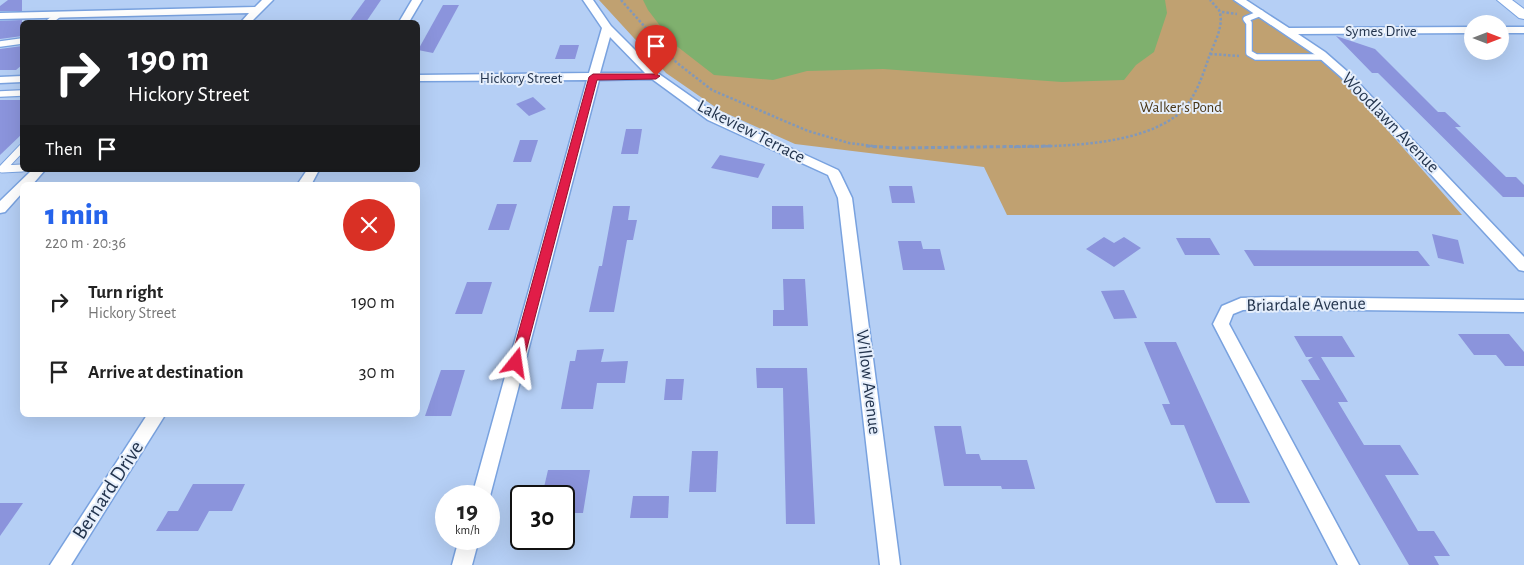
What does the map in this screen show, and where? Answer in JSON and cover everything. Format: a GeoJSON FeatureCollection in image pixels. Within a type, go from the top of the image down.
{"type":"FeatureCollection","features":[{"type":"Feature","properties":{"kind":"street"},"geometry":{"type":"LineString","coordinates":[[248,20],[268,0]]}},
{"type":"Feature","properties":{"kind":"street"},"geometry":{"type":"LineString","coordinates":[[405,20],[417,0]]}},
{"type":"Feature","properties":{"kind":"street","name":"Lakeview Terrace"},"geometry":{"type":"LineString","coordinates":[[588,0],[607,28],[656,76],[712,116],[833,173],[845,198]]}},
{"type":"Feature","properties":{"kind":"street","name":"Woodlawn Avenue"},"geometry":{"type":"LineString","coordinates":[[1239,0],[1289,31],[1325,57],[1404,137],[1524,266]]}},
{"type":"Feature","properties":{"kind":"street"},"geometry":{"type":"LineString","coordinates":[[1504,0],[1524,15]]}},
{"type":"Feature","properties":{"kind":"street"},"geometry":{"type":"LineString","coordinates":[[1,16],[258,10]]}},
{"type":"Feature","properties":{"kind":"street"},"geometry":{"type":"LineString","coordinates":[[166,20],[174,12]]}},
{"type":"Feature","properties":{"kind":"street"},"geometry":{"type":"LineString","coordinates":[[484,485],[607,28]]}},
{"type":"Feature","properties":{"kind":"street","name":"Symes Drive"},"geometry":{"type":"LineString","coordinates":[[1289,31],[1464,30]]}},
{"type":"Feature","properties":{"kind":"street"},"geometry":{"type":"LineString","coordinates":[[1509,30],[1524,30]]}},
{"type":"Feature","properties":{"kind":"street","name":"Hickory Street"},"geometry":{"type":"LineString","coordinates":[[420,78],[656,76]]}},
{"type":"Feature","properties":{"kind":"street"},"geometry":{"type":"LineString","coordinates":[[0,80],[20,79]]}},
{"type":"Feature","properties":{"kind":"street"},"geometry":{"type":"LineString","coordinates":[[27,182],[37,172]]}},
{"type":"Feature","properties":{"kind":"street"},"geometry":{"type":"LineString","coordinates":[[0,209],[20,189]]}},
{"type":"Feature","properties":{"kind":"street","name":"Willow Avenue"},"geometry":{"type":"LineString","coordinates":[[845,198],[890,565]]}},
{"type":"Feature","properties":{"kind":"street","name":"Briardale Avenue"},"geometry":{"type":"LineString","coordinates":[[1349,565],[1221,324],[1227,310],[1241,304],[1524,306]]}},
{"type":"Feature","properties":{"kind":"street","name":"Bernard Drive"},"geometry":{"type":"LineString","coordinates":[[60,565],[155,417]]}},
{"type":"Feature","properties":{"kind":"street"},"geometry":{"type":"LineString","coordinates":[[462,565],[466,550]]}},
{"type":"Feature","properties":{"kind":"lane"},"geometry":{"type":"LineString","coordinates":[[1260,13],[1246,19],[1248,23],[1249,53],[1256,57],[1325,57]]}},
{"type":"Feature","properties":{"kind":"lane"},"geometry":{"type":"LineString","coordinates":[[52,20],[58,15]]}},
{"type":"Feature","properties":{"kind":"lane"},"geometry":{"type":"LineString","coordinates":[[0,44],[20,41]]}},
{"type":"Feature","properties":{"kind":"lane"},"geometry":{"type":"LineString","coordinates":[[0,96],[20,93]]}},
{"type":"Feature","properties":{"kind":"lane"},"geometry":{"type":"LineString","coordinates":[[0,96],[20,97]]}},
{"type":"Feature","properties":{"kind":"lane"},"geometry":{"type":"LineString","coordinates":[[1,169],[20,150]]}},
{"type":"Feature","properties":{"kind":"lane"},"geometry":{"type":"LineString","coordinates":[[1,169],[20,168]]}},
{"type":"Feature","properties":{"kind":"path"},"geometry":{"type":"LineString","coordinates":[[622,0],[627,9],[676,61],[708,88],[785,124],[849,143],[878,147],[1043,147],[1106,140],[1156,129],[1177,116],[1192,98],[1222,19],[1221,10],[1210,0]]}},
{"type":"Feature","properties":{"kind":"path"},"geometry":{"type":"LineString","coordinates":[[1210,54],[1225,56],[1252,55]]}},
{"type":"Feature","properties":{"kind":"green space","name":"Walker's Pond"},"geometry":{"type":"Polygon","coordinates":[[[599,0],[1234,0],[1290,36],[1333,68],[1462,215],[1007,215],[984,167],[795,144],[721,111],[666,73],[599,0]]]}},
{"type":"Feature","properties":{"kind":"shaded area"},"geometry":{"type":"Polygon","coordinates":[[[643,0],[1165,0],[1167,13],[1154,52],[1136,65],[1124,80],[1062,82],[883,69],[807,71],[773,80],[714,75],[674,44],[648,10],[643,0]]]}},
{"type":"Feature","properties":{"kind":"building"},"geometry":{"type":"Polygon","coordinates":[[[8,0],[22,0],[22,11],[0,11],[0,6],[8,0]]]}},
{"type":"Feature","properties":{"kind":"building"},"geometry":{"type":"Polygon","coordinates":[[[365,0],[381,0],[367,20],[350,20],[365,0]]]}},
{"type":"Feature","properties":{"kind":"building"},"geometry":{"type":"Polygon","coordinates":[[[443,5],[459,5],[433,53],[420,50],[420,46],[443,5]]]}},
{"type":"Feature","properties":{"kind":"building"},"geometry":{"type":"Polygon","coordinates":[[[20,20],[20,36],[0,39],[0,21],[20,20]]]}},
{"type":"Feature","properties":{"kind":"building"},"geometry":{"type":"Polygon","coordinates":[[[1336,36],[1375,49],[1438,112],[1445,112],[1461,127],[1455,127],[1506,177],[1516,177],[1524,185],[1524,197],[1503,197],[1378,73],[1372,73],[1336,36]]]}},
{"type":"Feature","properties":{"kind":"building"},"geometry":{"type":"Polygon","coordinates":[[[560,45],[579,45],[575,59],[555,59],[560,45]]]}},
{"type":"Feature","properties":{"kind":"building"},"geometry":{"type":"Polygon","coordinates":[[[20,46],[20,67],[16,70],[0,70],[0,49],[20,46]]]}},
{"type":"Feature","properties":{"kind":"building"},"geometry":{"type":"Polygon","coordinates":[[[533,97],[546,109],[529,116],[516,104],[533,97]]]}},
{"type":"Feature","properties":{"kind":"building"},"geometry":{"type":"Polygon","coordinates":[[[0,100],[20,100],[20,136],[0,155],[0,100]]]}},
{"type":"Feature","properties":{"kind":"building"},"geometry":{"type":"Polygon","coordinates":[[[626,129],[642,129],[638,154],[621,154],[626,129]]]}},
{"type":"Feature","properties":{"kind":"building"},"geometry":{"type":"Polygon","coordinates":[[[520,140],[538,140],[531,162],[513,162],[520,140]]]}},
{"type":"Feature","properties":{"kind":"building"},"geometry":{"type":"Polygon","coordinates":[[[720,155],[765,164],[758,178],[711,168],[720,155]]]}},
{"type":"Feature","properties":{"kind":"building"},"geometry":{"type":"Polygon","coordinates":[[[889,186],[912,186],[915,203],[892,203],[889,186]]]}},
{"type":"Feature","properties":{"kind":"building"},"geometry":{"type":"Polygon","coordinates":[[[497,204],[517,204],[509,230],[488,230],[497,204]]]}},
{"type":"Feature","properties":{"kind":"building"},"geometry":{"type":"Polygon","coordinates":[[[613,206],[630,206],[628,220],[637,220],[633,240],[627,240],[614,312],[589,312],[599,266],[602,266],[613,206]]]}},
{"type":"Feature","properties":{"kind":"building"},"geometry":{"type":"Polygon","coordinates":[[[772,206],[803,206],[804,229],[772,229],[772,206]]]}},
{"type":"Feature","properties":{"kind":"building"},"geometry":{"type":"Polygon","coordinates":[[[1432,234],[1458,240],[1464,264],[1438,258],[1432,234]]]}},
{"type":"Feature","properties":{"kind":"building"},"geometry":{"type":"Polygon","coordinates":[[[1104,237],[1114,243],[1124,237],[1141,248],[1114,267],[1086,249],[1104,237]]]}},
{"type":"Feature","properties":{"kind":"building"},"geometry":{"type":"Polygon","coordinates":[[[1176,238],[1210,238],[1220,255],[1185,255],[1176,238]]]}},
{"type":"Feature","properties":{"kind":"building"},"geometry":{"type":"Polygon","coordinates":[[[898,241],[921,241],[923,249],[940,249],[945,270],[903,270],[898,241]]]}},
{"type":"Feature","properties":{"kind":"building"},"geometry":{"type":"Polygon","coordinates":[[[1244,250],[1418,251],[1430,266],[1254,266],[1244,250]]]}},
{"type":"Feature","properties":{"kind":"building"},"geometry":{"type":"Polygon","coordinates":[[[783,279],[805,279],[808,326],[773,326],[773,310],[784,310],[783,279]]]}},
{"type":"Feature","properties":{"kind":"building"},"geometry":{"type":"Polygon","coordinates":[[[467,282],[492,282],[482,314],[455,314],[467,282]]]}},
{"type":"Feature","properties":{"kind":"building"},"geometry":{"type":"Polygon","coordinates":[[[1124,290],[1137,318],[1114,319],[1101,291],[1124,290]]]}},
{"type":"Feature","properties":{"kind":"building"},"geometry":{"type":"Polygon","coordinates":[[[1458,334],[1509,334],[1524,352],[1524,366],[1505,366],[1496,355],[1474,355],[1458,334]]]}},
{"type":"Feature","properties":{"kind":"building"},"geometry":{"type":"Polygon","coordinates":[[[1294,336],[1342,336],[1355,357],[1321,357],[1348,402],[1338,402],[1364,445],[1400,445],[1419,475],[1385,475],[1418,531],[1434,531],[1450,556],[1434,556],[1439,565],[1409,565],[1301,380],[1320,380],[1308,360],[1313,357],[1306,357],[1294,336]]]}},
{"type":"Feature","properties":{"kind":"building"},"geometry":{"type":"Polygon","coordinates":[[[1144,342],[1176,342],[1250,503],[1216,503],[1184,425],[1171,425],[1162,404],[1170,404],[1144,342]]]}},
{"type":"Feature","properties":{"kind":"building"},"geometry":{"type":"Polygon","coordinates":[[[604,349],[601,362],[628,361],[625,383],[597,383],[593,409],[561,409],[570,361],[575,361],[577,350],[604,349]]]}},
{"type":"Feature","properties":{"kind":"building"},"geometry":{"type":"Polygon","coordinates":[[[756,368],[807,368],[815,524],[786,524],[783,388],[757,388],[756,368]]]}},
{"type":"Feature","properties":{"kind":"building"},"geometry":{"type":"Polygon","coordinates":[[[441,370],[465,370],[451,416],[425,416],[441,370]]]}},
{"type":"Feature","properties":{"kind":"building"},"geometry":{"type":"Polygon","coordinates":[[[666,379],[684,379],[682,400],[664,400],[666,379]]]}},
{"type":"Feature","properties":{"kind":"building"},"geometry":{"type":"Polygon","coordinates":[[[934,426],[961,426],[966,454],[979,454],[981,460],[1027,460],[1035,489],[1002,489],[1001,486],[944,486],[934,426]]]}},
{"type":"Feature","properties":{"kind":"building"},"geometry":{"type":"Polygon","coordinates":[[[692,451],[718,451],[716,492],[689,492],[692,451]]]}},
{"type":"Feature","properties":{"kind":"building"},"geometry":{"type":"Polygon","coordinates":[[[548,470],[590,470],[583,513],[575,513],[575,485],[545,485],[548,470]]]}},
{"type":"Feature","properties":{"kind":"building"},"geometry":{"type":"Polygon","coordinates":[[[193,484],[245,484],[232,511],[209,511],[198,531],[156,531],[168,511],[178,511],[193,484]]]}},
{"type":"Feature","properties":{"kind":"building"},"geometry":{"type":"Polygon","coordinates":[[[633,496],[669,496],[668,518],[630,518],[633,496]]]}},
{"type":"Feature","properties":{"kind":"building"},"geometry":{"type":"Polygon","coordinates":[[[0,503],[23,503],[0,536],[0,503]]]}},
{"type":"Feature","properties":{"kind":"route"},"geometry":{"type":"LineString","coordinates":[[516,363],[593,77],[656,76]]}}]}
